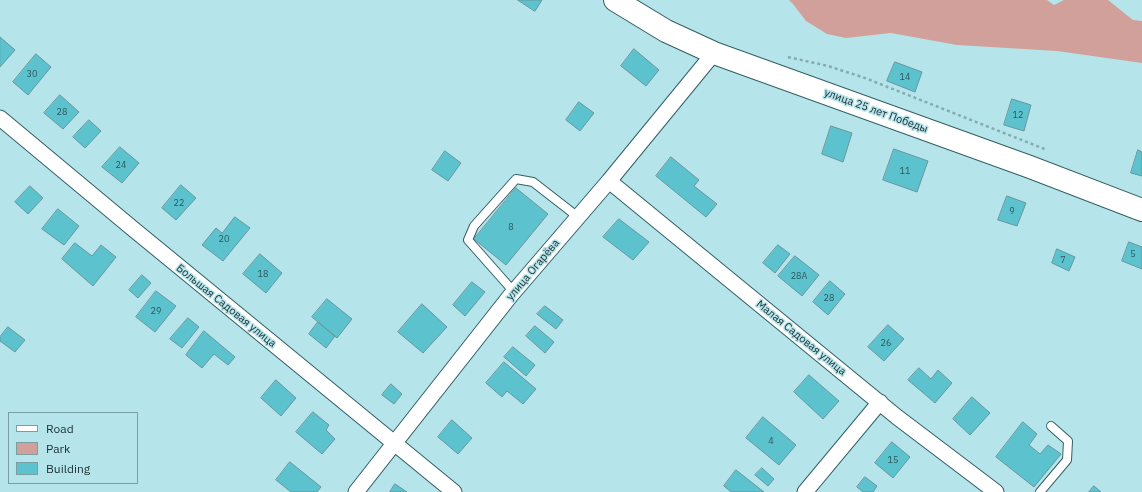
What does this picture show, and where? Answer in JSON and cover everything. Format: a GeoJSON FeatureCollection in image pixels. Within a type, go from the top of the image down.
{"type":"FeatureCollection","features":[{"type":"Feature","properties":{"kind":"main road","name":"улица 25 лет Победы"},"geometry":{"type":"LineString","coordinates":[[615,0],[666,30],[714,52],[1023,164],[1142,210]]}},
{"type":"Feature","properties":{"kind":"street","name":"улица Огарёва"},"geometry":{"type":"LineString","coordinates":[[356,492],[514,292],[609,181],[714,52]]}},
{"type":"Feature","properties":{"kind":"street","name":"Большая Садовая улица"},"geometry":{"type":"LineString","coordinates":[[0,118],[454,492]]}},
{"type":"Feature","properties":{"kind":"street","name":"Малая Садовая улица"},"geometry":{"type":"LineString","coordinates":[[609,181],[880,402],[996,492]]}},
{"type":"Feature","properties":{"kind":"street"},"geometry":{"type":"LineString","coordinates":[[805,492],[880,402]]}},
{"type":"Feature","properties":{"kind":"lane"},"geometry":{"type":"LineString","coordinates":[[514,292],[468,240],[474,226],[516,179],[533,182],[578,217]]}},
{"type":"Feature","properties":{"kind":"lane"},"geometry":{"type":"LineString","coordinates":[[1040,492],[1067,460],[1068,441],[1051,426]]}},
{"type":"Feature","properties":{"kind":"path"},"geometry":{"type":"LineString","coordinates":[[783,56],[828,66],[865,78],[1047,150]]}},
{"type":"Feature","properties":{"kind":"green space"},"geometry":{"type":"Polygon","coordinates":[[[789,0],[1047,0],[1054,5],[1064,0],[1108,0],[1133,20],[1142,21],[1142,63],[1057,51],[957,45],[891,33],[846,38],[827,34],[806,21],[789,0]]]}},
{"type":"Feature","properties":{"kind":"building"},"geometry":{"type":"Polygon","coordinates":[[[518,0],[542,0],[535,11],[518,0]]]}},
{"type":"Feature","properties":{"kind":"building"},"geometry":{"type":"Polygon","coordinates":[[[0,37],[15,50],[0,67],[0,37]]]}},
{"type":"Feature","properties":{"kind":"building"},"geometry":{"type":"Polygon","coordinates":[[[634,49],[659,70],[646,86],[621,66],[634,49]]]}},
{"type":"Feature","properties":{"kind":"building"},"geometry":{"type":"Polygon","coordinates":[[[36,54],[51,67],[28,95],[13,82],[36,54]]]}},
{"type":"Feature","properties":{"kind":"building"},"geometry":{"type":"Polygon","coordinates":[[[895,62],[922,72],[915,92],[887,81],[895,62]]]}},
{"type":"Feature","properties":{"kind":"building"},"geometry":{"type":"Polygon","coordinates":[[[60,95],[79,112],[63,129],[44,113],[60,95]]]}},
{"type":"Feature","properties":{"kind":"building"},"geometry":{"type":"Polygon","coordinates":[[[1012,99],[1031,105],[1024,131],[1004,125],[1012,99]]]}},
{"type":"Feature","properties":{"kind":"building"},"geometry":{"type":"Polygon","coordinates":[[[579,102],[594,113],[580,131],[566,120],[579,102]]]}},
{"type":"Feature","properties":{"kind":"building"},"geometry":{"type":"Polygon","coordinates":[[[89,120],[101,131],[85,148],[73,137],[89,120]]]}},
{"type":"Feature","properties":{"kind":"building"},"geometry":{"type":"Polygon","coordinates":[[[831,126],[852,133],[843,162],[822,154],[831,126]]]}},
{"type":"Feature","properties":{"kind":"building"},"geometry":{"type":"Polygon","coordinates":[[[120,147],[139,163],[122,183],[102,167],[120,147]]]}},
{"type":"Feature","properties":{"kind":"building"},"geometry":{"type":"Polygon","coordinates":[[[894,149],[928,161],[917,192],[883,180],[894,149]]]}},
{"type":"Feature","properties":{"kind":"building"},"geometry":{"type":"Polygon","coordinates":[[[1138,150],[1142,152],[1142,176],[1131,173],[1138,150]]]}},
{"type":"Feature","properties":{"kind":"building"},"geometry":{"type":"Polygon","coordinates":[[[445,151],[461,163],[448,181],[432,170],[445,151]]]}},
{"type":"Feature","properties":{"kind":"building"},"geometry":{"type":"Polygon","coordinates":[[[671,157],[699,180],[694,186],[717,204],[706,217],[656,176],[671,157]]]}},
{"type":"Feature","properties":{"kind":"building"},"geometry":{"type":"Polygon","coordinates":[[[181,185],[196,198],[176,220],[162,208],[181,185]]]}},
{"type":"Feature","properties":{"kind":"building"},"geometry":{"type":"Polygon","coordinates":[[[30,186],[43,198],[28,214],[15,202],[30,186]]]}},
{"type":"Feature","properties":{"kind":"building"},"geometry":{"type":"Polygon","coordinates":[[[516,188],[548,214],[506,265],[474,239],[516,188]]]}},
{"type":"Feature","properties":{"kind":"building"},"geometry":{"type":"Polygon","coordinates":[[[1007,196],[1026,203],[1017,226],[998,220],[1007,196]]]}},
{"type":"Feature","properties":{"kind":"building"},"geometry":{"type":"Polygon","coordinates":[[[58,209],[79,226],[64,245],[42,229],[58,209]]]}},
{"type":"Feature","properties":{"kind":"building"},"geometry":{"type":"Polygon","coordinates":[[[235,217],[250,228],[223,261],[202,245],[216,228],[222,233],[235,217]]]}},
{"type":"Feature","properties":{"kind":"building"},"geometry":{"type":"Polygon","coordinates":[[[619,219],[649,242],[633,260],[603,237],[619,219]]]}},
{"type":"Feature","properties":{"kind":"building"},"geometry":{"type":"Polygon","coordinates":[[[1129,242],[1142,247],[1142,269],[1122,261],[1129,242]]]}},
{"type":"Feature","properties":{"kind":"building"},"geometry":{"type":"Polygon","coordinates":[[[75,243],[92,256],[101,245],[116,257],[93,286],[62,259],[75,243]]]}},
{"type":"Feature","properties":{"kind":"building"},"geometry":{"type":"Polygon","coordinates":[[[778,245],[790,254],[775,273],[763,263],[778,245]]]}},
{"type":"Feature","properties":{"kind":"building"},"geometry":{"type":"Polygon","coordinates":[[[1057,249],[1075,257],[1069,271],[1052,263],[1057,249]]]}},
{"type":"Feature","properties":{"kind":"building"},"geometry":{"type":"Polygon","coordinates":[[[260,254],[282,273],[266,293],[243,274],[260,254]]]}},
{"type":"Feature","properties":{"kind":"building"},"geometry":{"type":"Polygon","coordinates":[[[795,256],[819,275],[802,296],[778,276],[795,256]]]}},
{"type":"Feature","properties":{"kind":"building"},"geometry":{"type":"Polygon","coordinates":[[[142,275],[151,283],[138,298],[129,290],[142,275]]]}},
{"type":"Feature","properties":{"kind":"building"},"geometry":{"type":"Polygon","coordinates":[[[830,281],[845,294],[828,315],[813,302],[830,281]]]}},
{"type":"Feature","properties":{"kind":"building"},"geometry":{"type":"Polygon","coordinates":[[[472,282],[485,292],[465,316],[453,305],[472,282]]]}},
{"type":"Feature","properties":{"kind":"building"},"geometry":{"type":"Polygon","coordinates":[[[156,291],[176,306],[155,332],[136,317],[156,291]]]}},
{"type":"Feature","properties":{"kind":"building"},"geometry":{"type":"Polygon","coordinates":[[[327,299],[352,319],[337,338],[312,317],[327,299]]]}},
{"type":"Feature","properties":{"kind":"building"},"geometry":{"type":"Polygon","coordinates":[[[422,304],[447,327],[423,353],[398,332],[422,304]]]}},
{"type":"Feature","properties":{"kind":"building"},"geometry":{"type":"Polygon","coordinates":[[[545,306],[563,320],[556,329],[537,314],[545,306]]]}},
{"type":"Feature","properties":{"kind":"building"},"geometry":{"type":"Polygon","coordinates":[[[188,318],[199,327],[182,348],[170,339],[188,318]]]}},
{"type":"Feature","properties":{"kind":"building"},"geometry":{"type":"Polygon","coordinates":[[[318,322],[335,336],[326,348],[309,334],[318,322]]]}},
{"type":"Feature","properties":{"kind":"building"},"geometry":{"type":"Polygon","coordinates":[[[888,325],[904,339],[884,361],[868,347],[888,325]]]}},
{"type":"Feature","properties":{"kind":"building"},"geometry":{"type":"Polygon","coordinates":[[[535,326],[554,342],[545,353],[526,336],[535,326]]]}},
{"type":"Feature","properties":{"kind":"building"},"geometry":{"type":"Polygon","coordinates":[[[8,327],[25,340],[15,352],[0,341],[0,337],[8,327]]]}},
{"type":"Feature","properties":{"kind":"building"},"geometry":{"type":"Polygon","coordinates":[[[204,331],[235,357],[228,365],[214,354],[202,368],[186,355],[204,331]]]}},
{"type":"Feature","properties":{"kind":"building"},"geometry":{"type":"Polygon","coordinates":[[[513,347],[535,365],[526,376],[504,357],[513,347]]]}},
{"type":"Feature","properties":{"kind":"building"},"geometry":{"type":"Polygon","coordinates":[[[504,362],[536,389],[523,404],[507,391],[502,397],[486,383],[504,362]]]}},
{"type":"Feature","properties":{"kind":"building"},"geometry":{"type":"Polygon","coordinates":[[[919,368],[931,379],[938,370],[952,383],[935,403],[908,380],[919,368]]]}},
{"type":"Feature","properties":{"kind":"building"},"geometry":{"type":"Polygon","coordinates":[[[809,375],[839,401],[823,419],[794,392],[809,375]]]}},
{"type":"Feature","properties":{"kind":"building"},"geometry":{"type":"Polygon","coordinates":[[[276,380],[296,398],[281,416],[261,398],[276,380]]]}},
{"type":"Feature","properties":{"kind":"building"},"geometry":{"type":"Polygon","coordinates":[[[391,384],[402,394],[394,404],[382,395],[391,384]]]}},
{"type":"Feature","properties":{"kind":"building"},"geometry":{"type":"Polygon","coordinates":[[[972,397],[990,413],[970,435],[953,419],[972,397]]]}},
{"type":"Feature","properties":{"kind":"building"},"geometry":{"type":"Polygon","coordinates":[[[313,412],[329,425],[326,430],[335,439],[322,454],[296,432],[313,412]]]}},
{"type":"Feature","properties":{"kind":"building"},"geometry":{"type":"Polygon","coordinates":[[[763,417],[796,445],[779,465],[746,438],[763,417]]]}},
{"type":"Feature","properties":{"kind":"building"},"geometry":{"type":"Polygon","coordinates":[[[452,420],[472,438],[458,454],[438,437],[452,420]]]}},
{"type":"Feature","properties":{"kind":"building"},"geometry":{"type":"Polygon","coordinates":[[[1023,422],[1037,434],[1029,445],[1040,454],[1048,445],[1061,454],[1034,487],[996,457],[1023,422]]]}},
{"type":"Feature","properties":{"kind":"building"},"geometry":{"type":"Polygon","coordinates":[[[892,442],[910,457],[893,478],[875,463],[892,442]]]}},
{"type":"Feature","properties":{"kind":"building"},"geometry":{"type":"Polygon","coordinates":[[[290,462],[321,487],[317,492],[291,492],[276,480],[290,462]]]}},
{"type":"Feature","properties":{"kind":"building"},"geometry":{"type":"Polygon","coordinates":[[[762,468],[774,479],[768,486],[755,475],[762,468]]]}},
{"type":"Feature","properties":{"kind":"building"},"geometry":{"type":"Polygon","coordinates":[[[736,470],[764,492],[731,492],[724,486],[736,470]]]}},
{"type":"Feature","properties":{"kind":"building"},"geometry":{"type":"Polygon","coordinates":[[[865,477],[877,486],[873,492],[863,492],[857,487],[865,477]]]}},
{"type":"Feature","properties":{"kind":"building"},"geometry":{"type":"Polygon","coordinates":[[[395,484],[407,492],[390,492],[395,484]]]}},
{"type":"Feature","properties":{"kind":"building"},"geometry":{"type":"Polygon","coordinates":[[[1094,486],[1101,492],[1089,492],[1094,486]]]}}]}
